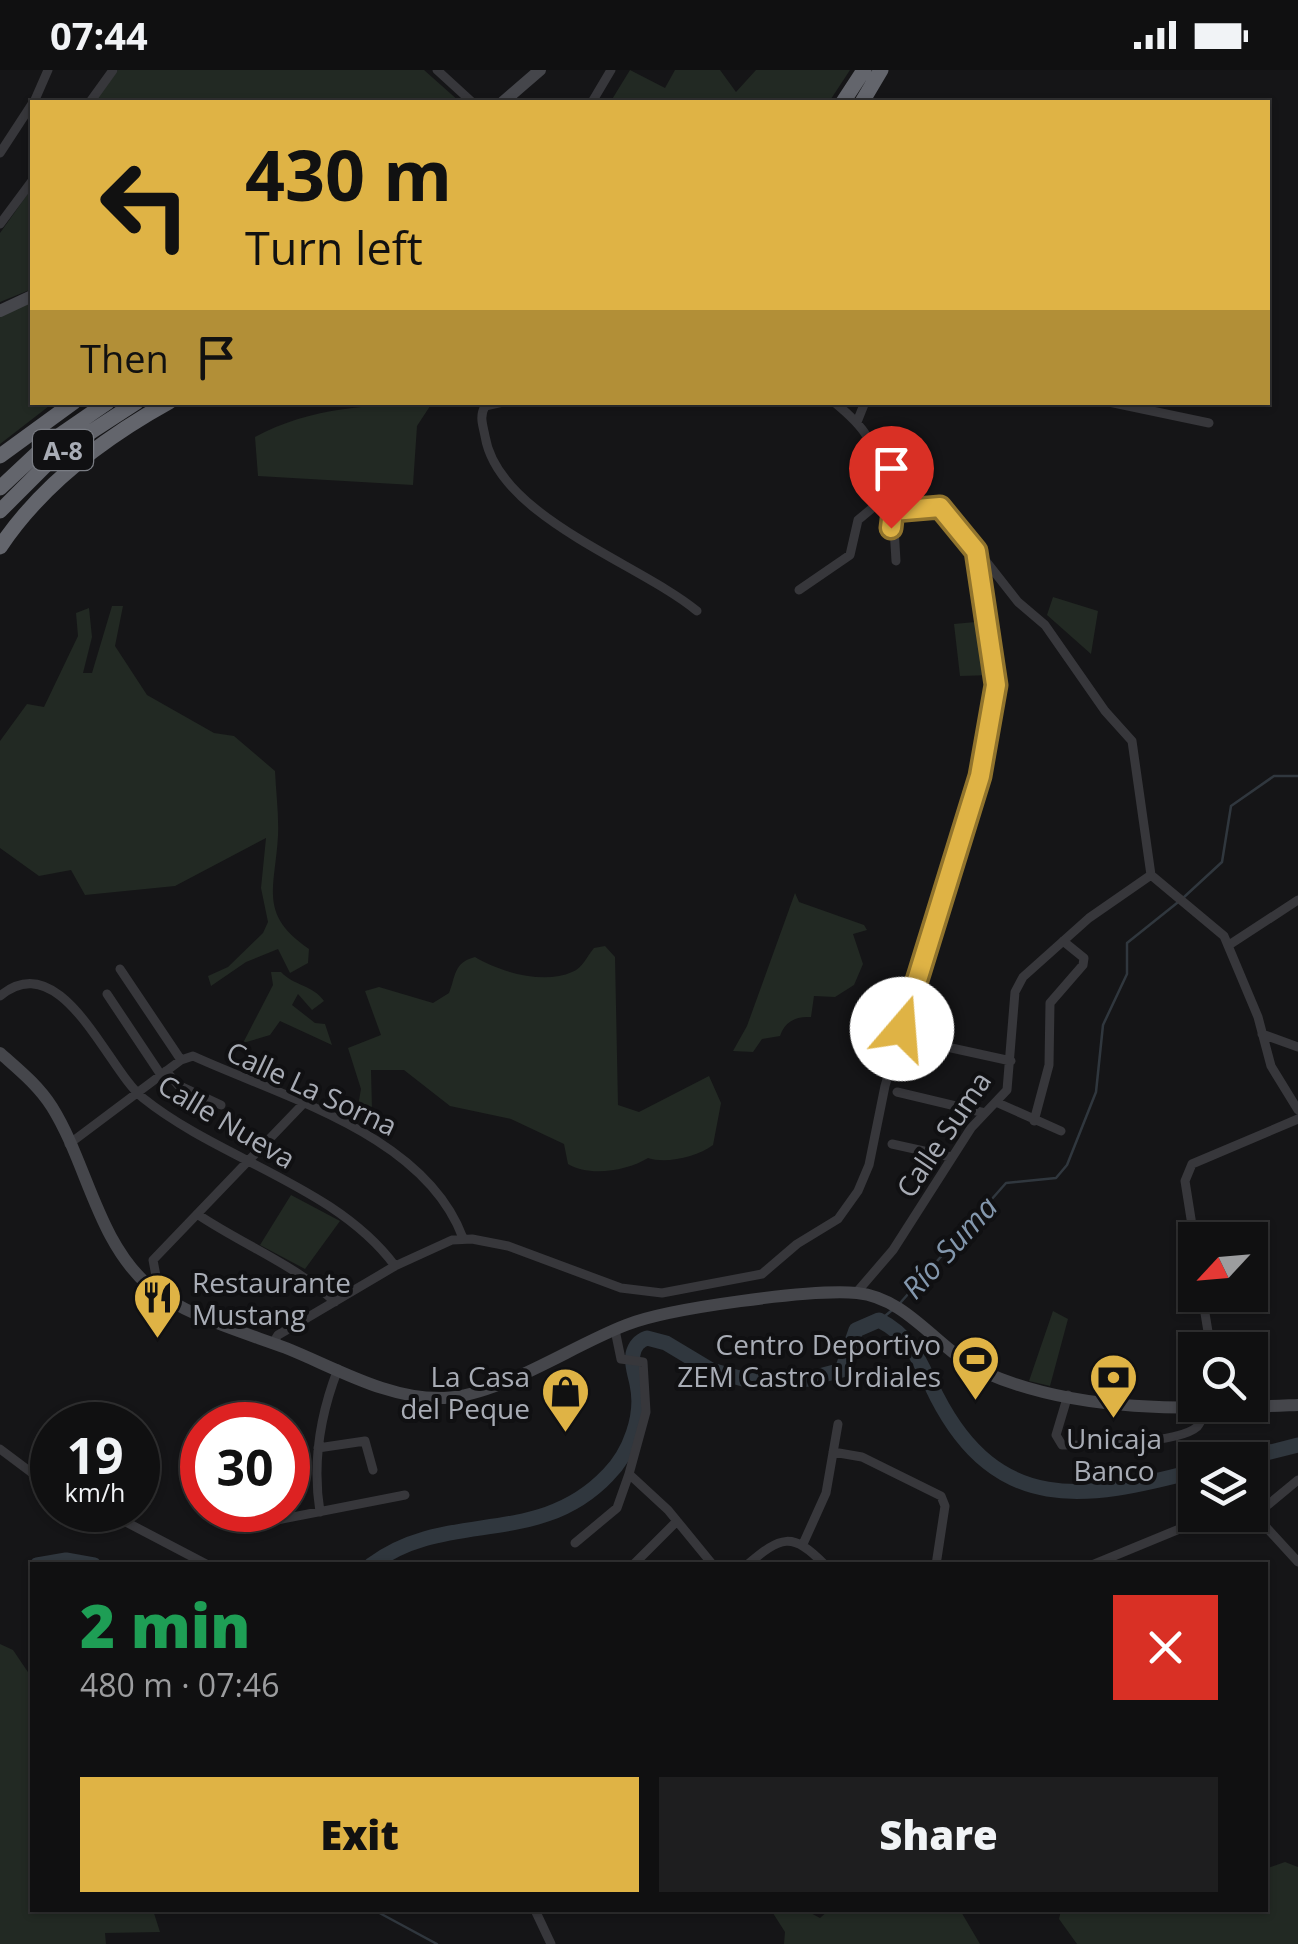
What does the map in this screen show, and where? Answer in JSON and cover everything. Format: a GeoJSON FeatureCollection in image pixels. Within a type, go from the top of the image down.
{"type":"FeatureCollection","features":[{"type":"Feature","properties":{"kind":"highway"},"geometry":{"type":"LineString","coordinates":[[844,100],[864,70]]}},
{"type":"Feature","properties":{"kind":"highway"},"geometry":{"type":"LineString","coordinates":[[863,100],[881,70]]}},
{"type":"Feature","properties":{"kind":"highway"},"geometry":{"type":"LineString","coordinates":[[0,456],[70,405]]}},
{"type":"Feature","properties":{"kind":"highway","name":"A-8"},"geometry":{"type":"LineString","coordinates":[[0,488],[47,444],[104,405]]}},
{"type":"Feature","properties":{"kind":"highway","name":"A-8"},"geometry":{"type":"LineString","coordinates":[[0,511],[57,454],[132,405]]}},
{"type":"Feature","properties":{"kind":"highway"},"geometry":{"type":"LineString","coordinates":[[0,547],[53,484],[100,443],[164,405]]}},
{"type":"Feature","properties":{"kind":"street"},"geometry":{"type":"LineString","coordinates":[[34,100],[48,70]]}},
{"type":"Feature","properties":{"kind":"street"},"geometry":{"type":"LineString","coordinates":[[91,100],[113,70]]}},
{"type":"Feature","properties":{"kind":"street"},"geometry":{"type":"LineString","coordinates":[[437,70],[470,100]]}},
{"type":"Feature","properties":{"kind":"street"},"geometry":{"type":"LineString","coordinates":[[505,100],[540,70]]}},
{"type":"Feature","properties":{"kind":"street"},"geometry":{"type":"LineString","coordinates":[[593,100],[611,70]]}},
{"type":"Feature","properties":{"kind":"street"},"geometry":{"type":"LineString","coordinates":[[0,153],[30,108]]}},
{"type":"Feature","properties":{"kind":"street"},"geometry":{"type":"LineString","coordinates":[[0,224],[30,183]]}},
{"type":"Feature","properties":{"kind":"street"},"geometry":{"type":"LineString","coordinates":[[0,310],[30,297]]}},
{"type":"Feature","properties":{"kind":"street"},"geometry":{"type":"LineString","coordinates":[[490,405],[481,414],[487,452],[528,502],[697,611]]}},
{"type":"Feature","properties":{"kind":"street"},"geometry":{"type":"LineString","coordinates":[[837,405],[857,422],[875,450],[882,500],[893,511],[896,562]]}},
{"type":"Feature","properties":{"kind":"street"},"geometry":{"type":"LineString","coordinates":[[857,422],[863,405]]}},
{"type":"Feature","properties":{"kind":"street"},"geometry":{"type":"LineString","coordinates":[[1122,405],[1209,424]]}},
{"type":"Feature","properties":{"kind":"street"},"geometry":{"type":"LineString","coordinates":[[799,590],[845,561],[858,520],[882,500]]}},
{"type":"Feature","properties":{"kind":"street"},"geometry":{"type":"LineString","coordinates":[[893,511],[945,510],[1018,602],[1045,625],[1105,711],[1132,741],[1151,875],[1229,944],[1278,1082],[1298,1110]]}},
{"type":"Feature","properties":{"kind":"street"},"geometry":{"type":"LineString","coordinates":[[273,1344],[278,1335],[395,1266],[463,1238],[508,1246],[621,1288],[662,1293],[762,1274],[797,1244],[838,1219],[864,1178],[884,1086],[980,776],[992,724],[996,658],[976,551]]}},
{"type":"Feature","properties":{"kind":"street","name":"Calle Suma"},"geometry":{"type":"LineString","coordinates":[[856,1293],[893,1250],[951,1158],[1007,1090],[1016,992],[1023,977],[1062,941],[1151,875]]}},
{"type":"Feature","properties":{"kind":"street"},"geometry":{"type":"LineString","coordinates":[[1229,944],[1298,900]]}},
{"type":"Feature","properties":{"kind":"street"},"geometry":{"type":"LineString","coordinates":[[1034,1121],[1049,1065],[1050,1003],[1083,965],[1084,958],[1062,941]]}},
{"type":"Feature","properties":{"kind":"street"},"geometry":{"type":"LineString","coordinates":[[120,969],[181,1060]]}},
{"type":"Feature","properties":{"kind":"street","name":"Calle Nueva"},"geometry":{"type":"LineString","coordinates":[[0,996],[12,987],[32,984],[62,998],[108,1049],[138,1094],[246,1163],[338,1211],[361,1227],[395,1266]]}},
{"type":"Feature","properties":{"kind":"street"},"geometry":{"type":"LineString","coordinates":[[107,994],[164,1073],[178,1085],[221,1105]]}},
{"type":"Feature","properties":{"kind":"street"},"geometry":{"type":"LineString","coordinates":[[1262,1034],[1298,1046]]}},
{"type":"Feature","properties":{"kind":"street"},"geometry":{"type":"LineString","coordinates":[[915,1040],[1011,1061]]}},
{"type":"Feature","properties":{"kind":"street"},"geometry":{"type":"LineString","coordinates":[[0,1052],[43,1095],[126,1259],[158,1292],[273,1344],[398,1392],[446,1398],[475,1392],[615,1330],[660,1315],[856,1293],[900,1310],[984,1372],[1068,1395],[1178,1407]]}},
{"type":"Feature","properties":{"kind":"street","name":"Calle La Sorna"},"geometry":{"type":"LineString","coordinates":[[70,1144],[181,1060],[193,1056],[377,1140],[420,1171],[463,1238]]}},
{"type":"Feature","properties":{"kind":"street"},"geometry":{"type":"LineString","coordinates":[[897,1092],[985,1113]]}},
{"type":"Feature","properties":{"kind":"street"},"geometry":{"type":"LineString","coordinates":[[998,1103],[1060,1130]]}},
{"type":"Feature","properties":{"kind":"street"},"geometry":{"type":"LineString","coordinates":[[126,1259],[153,1260],[302,1106]]}},
{"type":"Feature","properties":{"kind":"street"},"geometry":{"type":"LineString","coordinates":[[1192,1222],[1185,1181],[1192,1164],[1298,1119]]}},
{"type":"Feature","properties":{"kind":"street"},"geometry":{"type":"LineString","coordinates":[[892,1144],[951,1158]]}},
{"type":"Feature","properties":{"kind":"street"},"geometry":{"type":"LineString","coordinates":[[197,1214],[291,1267],[335,1302]]}},
{"type":"Feature","properties":{"kind":"street"},"geometry":{"type":"LineString","coordinates":[[153,1260],[158,1292]]}},
{"type":"Feature","properties":{"kind":"street"},"geometry":{"type":"LineString","coordinates":[[576,1544],[616,1508],[646,1412],[642,1362],[621,1359],[615,1330]]}},
{"type":"Feature","properties":{"kind":"street"},"geometry":{"type":"LineString","coordinates":[[320,1512],[318,1448],[324,1406],[338,1369]]}},
{"type":"Feature","properties":{"kind":"street"},"geometry":{"type":"LineString","coordinates":[[1068,1395],[1056,1435],[1062,1445],[1158,1438],[1191,1430],[1201,1422]]}},
{"type":"Feature","properties":{"kind":"street"},"geometry":{"type":"LineString","coordinates":[[1268,1405],[1298,1405]]}},
{"type":"Feature","properties":{"kind":"street"},"geometry":{"type":"LineString","coordinates":[[803,1544],[826,1494],[838,1424]]}},
{"type":"Feature","properties":{"kind":"street"},"geometry":{"type":"LineString","coordinates":[[318,1448],[365,1440],[373,1470]]}},
{"type":"Feature","properties":{"kind":"street"},"geometry":{"type":"LineString","coordinates":[[0,1449],[30,1472]]}},
{"type":"Feature","properties":{"kind":"street"},"geometry":{"type":"LineString","coordinates":[[832,1452],[862,1457],[941,1496],[944,1506],[936,1562]]}},
{"type":"Feature","properties":{"kind":"street"},"geometry":{"type":"LineString","coordinates":[[628,1474],[677,1521],[711,1562]]}},
{"type":"Feature","properties":{"kind":"street"},"geometry":{"type":"LineString","coordinates":[[1268,1506],[1298,1480]]}},
{"type":"Feature","properties":{"kind":"street"},"geometry":{"type":"LineString","coordinates":[[310,1514],[405,1495]]}},
{"type":"Feature","properties":{"kind":"street"},"geometry":{"type":"LineString","coordinates":[[637,1562],[677,1521]]}},
{"type":"Feature","properties":{"kind":"street"},"geometry":{"type":"LineString","coordinates":[[1099,1562],[1178,1529]]}},
{"type":"Feature","properties":{"kind":"street"},"geometry":{"type":"LineString","coordinates":[[1268,1529],[1298,1562]]}},
{"type":"Feature","properties":{"kind":"street"},"geometry":{"type":"LineString","coordinates":[[145,1532],[202,1562]]}},
{"type":"Feature","properties":{"kind":"street"},"geometry":{"type":"LineString","coordinates":[[751,1562],[780,1541],[803,1544],[822,1562]]}},
{"type":"Feature","properties":{"kind":"street"},"geometry":{"type":"LineString","coordinates":[[536,1912],[550,1944]]}},
{"type":"Feature","properties":{"kind":"shaded area"},"geometry":{"type":"Polygon","coordinates":[[[118,70],[424,70],[458,100],[96,100],[118,70]]]}},
{"type":"Feature","properties":{"kind":"shaded area"},"geometry":{"type":"Polygon","coordinates":[[[630,70],[665,88],[675,70],[720,70],[736,92],[756,70],[850,70],[830,100],[612,100],[630,70]]]}},
{"type":"Feature","properties":{"kind":"shaded area"},"geometry":{"type":"Polygon","coordinates":[[[30,191],[30,290],[0,302],[0,233],[30,191]]]}},
{"type":"Feature","properties":{"kind":"shaded area"},"geometry":{"type":"Polygon","coordinates":[[[30,302],[30,405],[50,405],[0,444],[0,316],[30,302]]]}},
{"type":"Feature","properties":{"kind":"shaded area"},"geometry":{"type":"Polygon","coordinates":[[[431,405],[417,426],[413,485],[258,476],[255,437],[297,419],[341,410],[431,405]]]}},
{"type":"Feature","properties":{"kind":"shaded area"},"geometry":{"type":"Polygon","coordinates":[[[1053,597],[1098,611],[1091,654],[1047,615],[1053,597]]]}},
{"type":"Feature","properties":{"kind":"shaded area"},"geometry":{"type":"Polygon","coordinates":[[[112,606],[123,606],[115,646],[147,695],[214,733],[234,736],[275,771],[278,828],[273,899],[282,924],[309,949],[308,963],[290,973],[278,949],[246,962],[211,986],[208,976],[228,967],[263,933],[268,922],[261,888],[266,838],[175,886],[85,895],[71,870],[39,876],[0,848],[0,741],[27,704],[44,707],[78,636],[76,613],[89,608],[92,637],[83,673],[92,673],[112,606]]]}},
{"type":"Feature","properties":{"kind":"shaded area"},"geometry":{"type":"Polygon","coordinates":[[[986,621],[993,675],[960,676],[954,624],[986,621]]]}},
{"type":"Feature","properties":{"kind":"shaded area"},"geometry":{"type":"Polygon","coordinates":[[[795,893],[799,902],[864,925],[867,930],[853,934],[863,964],[854,985],[835,997],[814,996],[811,1017],[792,1020],[780,1036],[762,1039],[753,1052],[733,1051],[747,1026],[795,893]]]}},
{"type":"Feature","properties":{"kind":"shaded area"},"geometry":{"type":"Polygon","coordinates":[[[605,946],[615,957],[618,1105],[639,1112],[709,1076],[721,1103],[713,1145],[681,1158],[648,1158],[619,1169],[577,1168],[568,1164],[564,1144],[511,1119],[450,1106],[404,1070],[371,1070],[372,1110],[358,1106],[361,1089],[348,1048],[381,1035],[365,991],[379,987],[433,1003],[449,993],[459,967],[475,957],[509,972],[561,976],[582,965],[594,948],[605,946]]]}},
{"type":"Feature","properties":{"kind":"shaded area"},"geometry":{"type":"Polygon","coordinates":[[[271,972],[281,972],[324,1001],[312,1010],[298,994],[292,1005],[315,1023],[325,1024],[332,1045],[280,1021],[270,1035],[243,1043],[273,985],[271,972]]]}},
{"type":"Feature","properties":{"kind":"shaded area"},"geometry":{"type":"Polygon","coordinates":[[[291,1195],[340,1221],[305,1269],[260,1245],[291,1195]]]}},
{"type":"Feature","properties":{"kind":"shaded area"},"geometry":{"type":"Polygon","coordinates":[[[1053,1311],[1068,1319],[1050,1386],[1029,1381],[1053,1311]]]}},
{"type":"Feature","properties":{"kind":"shaded area"},"geometry":{"type":"Polygon","coordinates":[[[0,1644],[13,1650],[30,1675],[30,1912],[154,1912],[160,1932],[105,1933],[106,1944],[0,1944],[0,1644]]]}},
{"type":"Feature","properties":{"kind":"shaded area"},"geometry":{"type":"Polygon","coordinates":[[[1285,1862],[1298,1867],[1298,1944],[1077,1944],[1059,1919],[1061,1912],[1268,1912],[1268,1868],[1285,1862]]]}},
{"type":"Feature","properties":{"kind":"shaded area"},"geometry":{"type":"Polygon","coordinates":[[[772,1912],[809,1912],[820,1918],[827,1912],[961,1912],[980,1944],[784,1944],[785,1932],[772,1912]]]}},
{"type":"Feature","properties":{"kind":"waterway","name":"Río Suma"},"geometry":{"type":"LineString","coordinates":[[1183,898],[1222,862],[1231,806],[1274,776],[1298,776]]}},
{"type":"Feature","properties":{"kind":"waterway","name":"Río Suma"},"geometry":{"type":"LineString","coordinates":[[901,1302],[1006,1183],[1056,1178],[1067,1165],[1096,1092],[1103,1025],[1127,974],[1127,943],[1177,903]]}},
{"type":"Feature","properties":{"kind":"waterway","name":"Río Suma"},"geometry":{"type":"LineString","coordinates":[[879,1321],[891,1311]]}},
{"type":"Feature","properties":{"kind":"waterway"},"geometry":{"type":"LineString","coordinates":[[376,1562],[430,1537],[522,1521],[581,1498],[608,1475],[629,1445],[639,1408],[633,1354],[647,1338],[666,1343],[711,1370],[743,1379],[804,1380],[842,1370],[856,1330],[879,1320],[908,1344],[961,1435],[988,1462],[1016,1480],[1048,1489],[1081,1491],[1178,1475]]}},
{"type":"Feature","properties":{"kind":"waterway"},"geometry":{"type":"LineString","coordinates":[[1268,1453],[1298,1445]]}},
{"type":"Feature","properties":{"kind":"waterway"},"geometry":{"type":"LineString","coordinates":[[54,1562],[77,1562]]}},
{"type":"Feature","properties":{"kind":"waterway"},"geometry":{"type":"LineString","coordinates":[[378,1912],[437,1944]]}},
{"type":"Feature","properties":{"kind":"place","name":"Restaurante Mustang"},"geometry":{"type":"Point","coordinates":[157,1340]}},
{"type":"Feature","properties":{"kind":"place","name":"Centro Deportivo ZEM Castro Urdiales"},"geometry":{"type":"Point","coordinates":[976,1402]}},
{"type":"Feature","properties":{"kind":"place","name":"Unicaja Banco"},"geometry":{"type":"Point","coordinates":[1114,1420]}},
{"type":"Feature","properties":{"kind":"place","name":"La Casa del Peque"},"geometry":{"type":"Point","coordinates":[565,1434]}},
{"type":"Feature","properties":{"kind":"route"},"geometry":{"type":"LineString","coordinates":[[891,528],[893,511],[924,507],[945,510],[976,551],[996,658],[993,717],[980,776],[902,1029]]}}]}
